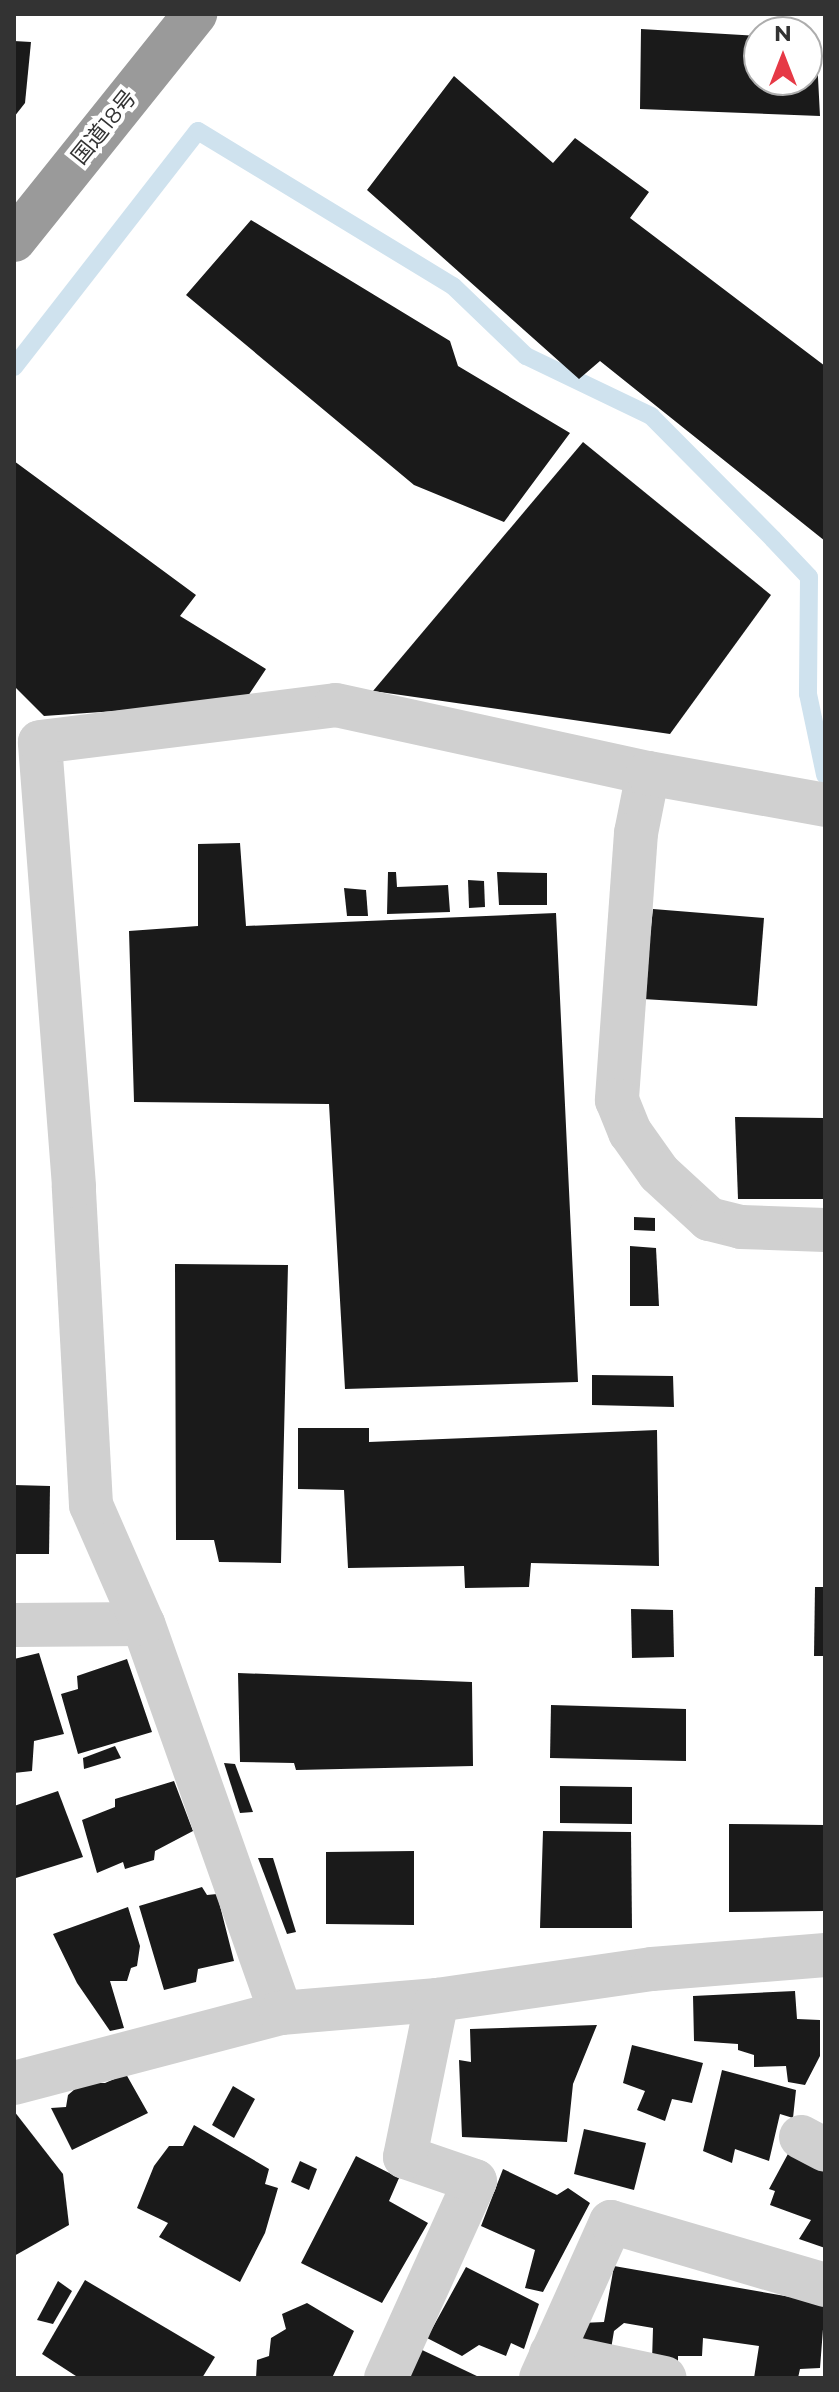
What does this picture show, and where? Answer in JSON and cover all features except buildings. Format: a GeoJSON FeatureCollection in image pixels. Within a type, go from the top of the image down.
{"type":"FeatureCollection","features":[{"type":"Feature","properties":{"kind":"highway","name":"国道18号"},"geometry":{"type":"LineString","coordinates":[[14,240],[195,14]]}},
{"type":"Feature","properties":{"kind":"street"},"geometry":{"type":"LineString","coordinates":[[281,2013],[143,1624],[91,1505],[74,1186],[23,736],[336,705],[648,773],[825,805]]}},
{"type":"Feature","properties":{"kind":"street"},"geometry":{"type":"LineString","coordinates":[[648,773],[636,833],[614,1076],[617,1100],[630,1132],[659,1173],[709,1219],[741,1227],[825,1230]]}},
{"type":"Feature","properties":{"kind":"street"},"geometry":{"type":"LineString","coordinates":[[14,1625],[143,1624]]}},
{"type":"Feature","properties":{"kind":"street"},"geometry":{"type":"LineString","coordinates":[[14,2083],[281,2013],[437,2000],[652,1969],[825,1955]]}},
{"type":"Feature","properties":{"kind":"street"},"geometry":{"type":"LineString","coordinates":[[386,2378],[475,2181],[405,2157],[437,2000]]}},
{"type":"Feature","properties":{"kind":"street"},"geometry":{"type":"LineString","coordinates":[[665,2378],[546,2366],[611,2222],[825,2285]]}},
{"type":"Feature","properties":{"kind":"waterway"},"geometry":{"type":"LineString","coordinates":[[14,367],[198,131],[453,286],[526,356],[651,416],[773,539],[809,577],[808,694],[825,775]]}}]}
